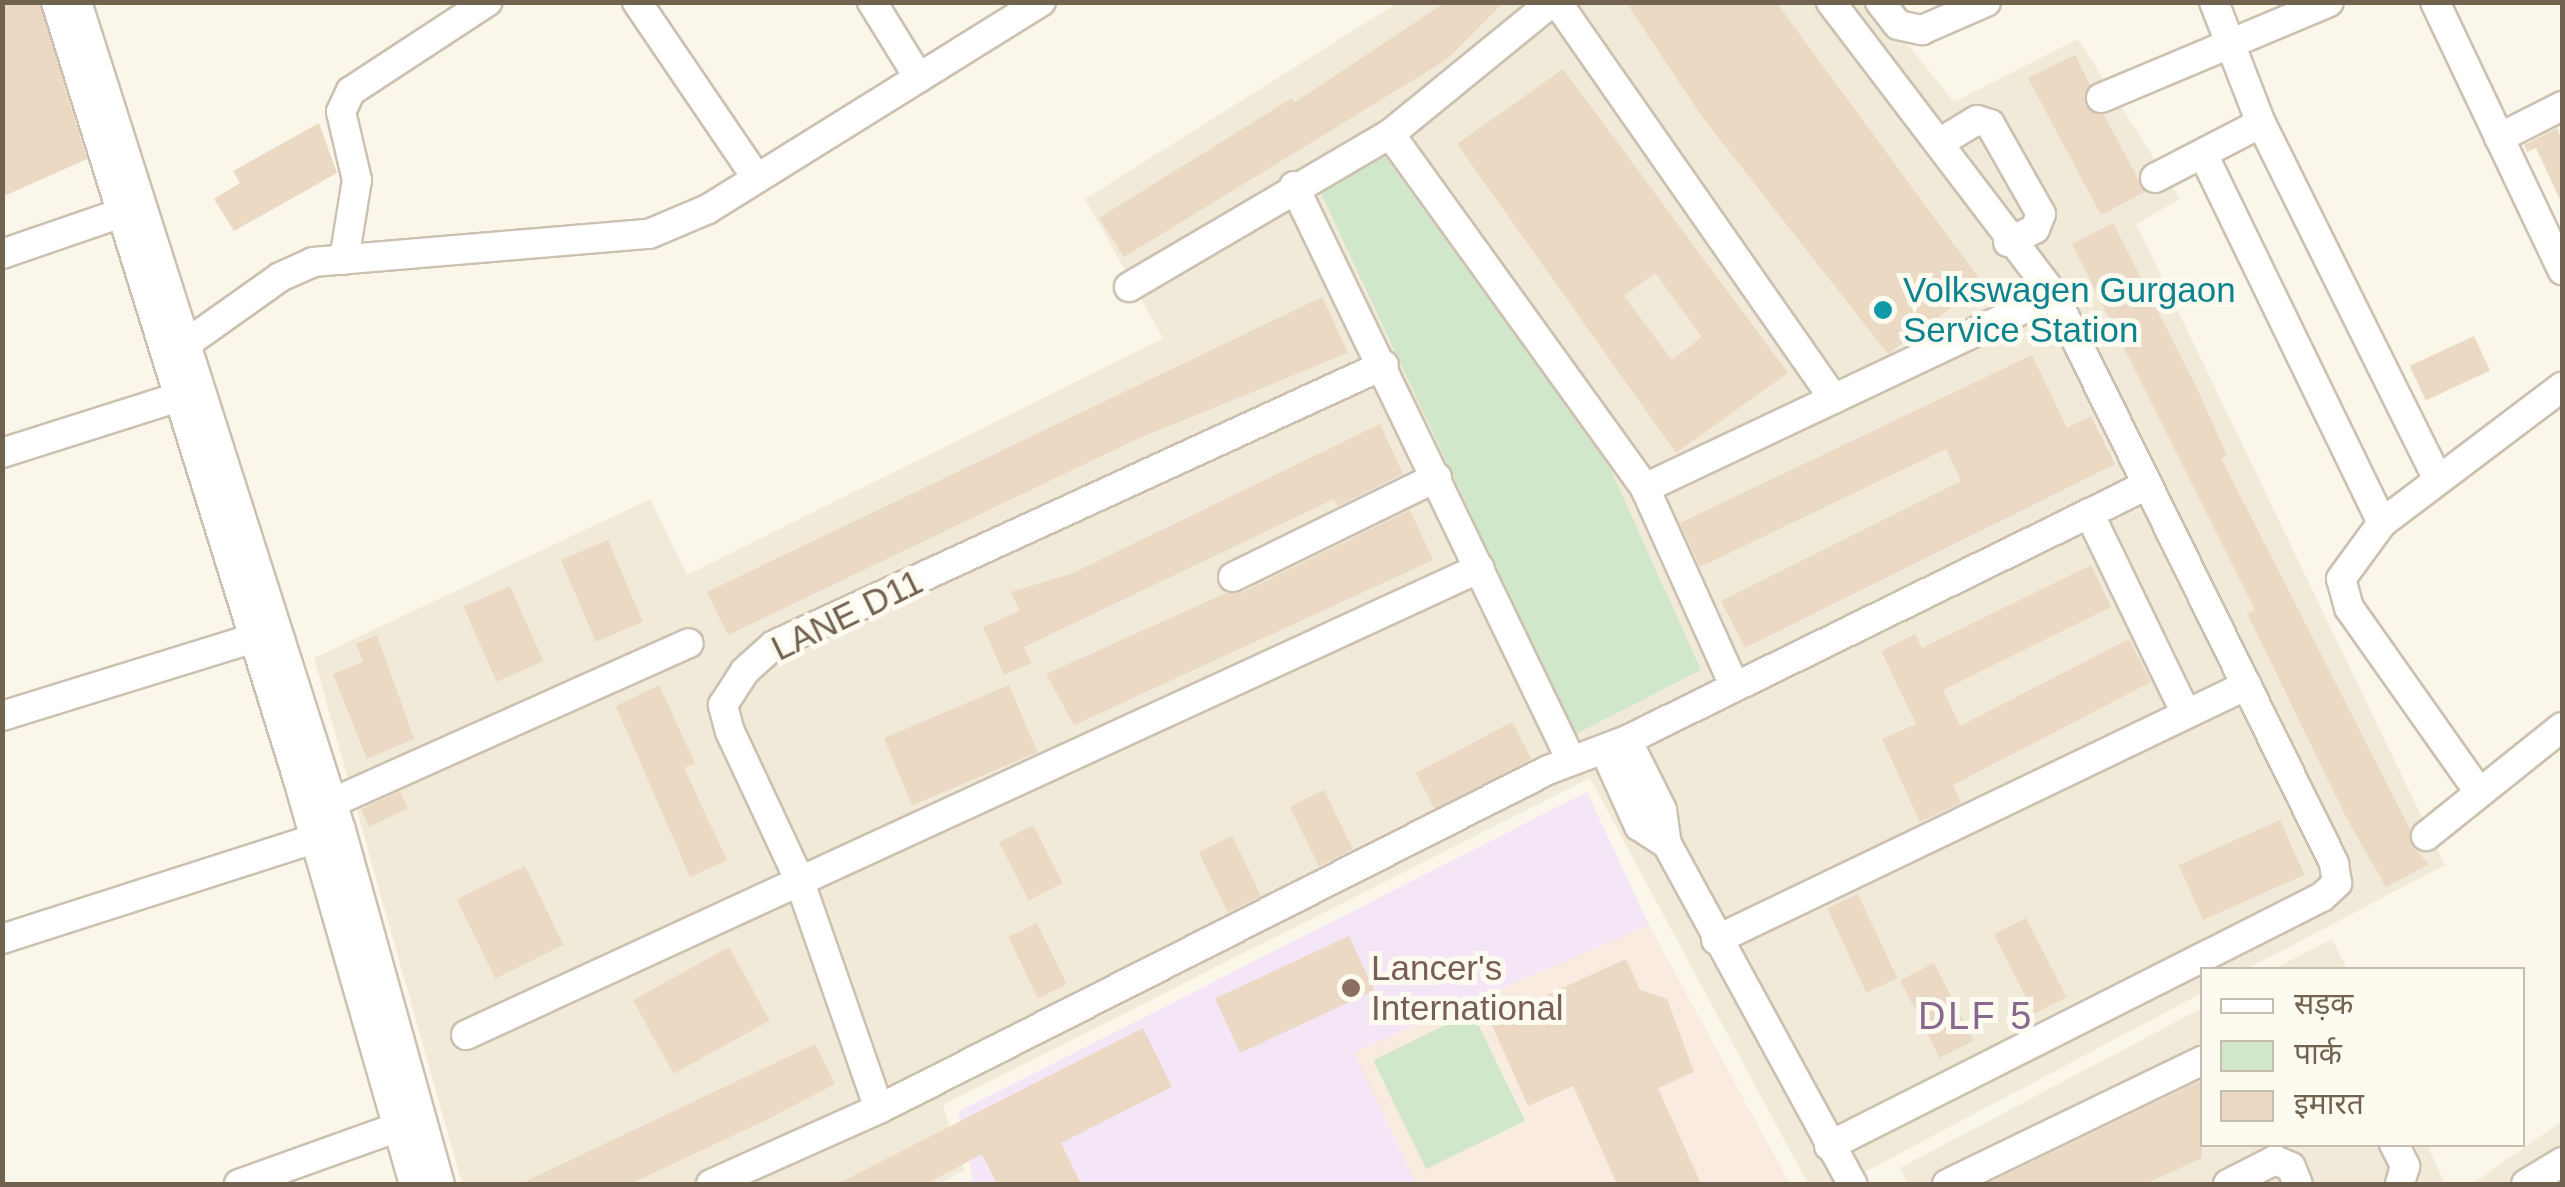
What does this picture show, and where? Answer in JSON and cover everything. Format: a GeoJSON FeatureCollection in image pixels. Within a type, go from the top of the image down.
{"type":"FeatureCollection","features":[{"type":"Feature","properties":{"kind":"street"},"geometry":{"type":"LineString","coordinates":[[344,260],[357,180],[341,112],[352,91],[487,2]]}},
{"type":"Feature","properties":{"kind":"street"},"geometry":{"type":"LineString","coordinates":[[637,2],[756,177]]}},
{"type":"Feature","properties":{"kind":"street"},"geometry":{"type":"LineString","coordinates":[[872,2],[918,78]]}},
{"type":"Feature","properties":{"kind":"street"},"geometry":{"type":"LineString","coordinates":[[183,346],[280,277],[313,262],[649,234],[756,177],[1040,2]]}},
{"type":"Feature","properties":{"kind":"street"},"geometry":{"type":"LineString","coordinates":[[1129,287],[1294,186],[1390,134],[1554,2],[1834,399]]}},
{"type":"Feature","properties":{"kind":"street"},"geometry":{"type":"LineString","coordinates":[[1829,1146],[2322,897],[2337,883],[2334,862],[2144,486],[2054,295],[2008,242],[1939,143],[1831,2]]}},
{"type":"Feature","properties":{"kind":"street"},"geometry":{"type":"LineString","coordinates":[[1880,2],[1898,25],[1922,30],[1986,2]]}},
{"type":"Feature","properties":{"kind":"street"},"geometry":{"type":"LineString","coordinates":[[2214,2],[2260,123],[2438,480]]}},
{"type":"Feature","properties":{"kind":"street"},"geometry":{"type":"LineString","coordinates":[[2102,98],[2233,46],[2329,2]]}},
{"type":"Feature","properties":{"kind":"street"},"geometry":{"type":"LineString","coordinates":[[2434,2],[2562,270]]}},
{"type":"Feature","properties":{"kind":"street"},"geometry":{"type":"LineString","coordinates":[[72,6],[129,210],[324,821],[409,1123],[414,1184]]}},
{"type":"Feature","properties":{"kind":"street"},"geometry":{"type":"LineString","coordinates":[[2499,138],[2562,106]]}},
{"type":"Feature","properties":{"kind":"street"},"geometry":{"type":"LineString","coordinates":[[1939,143],[1978,120],[1990,124],[2041,214],[2035,229],[2008,242]]}},
{"type":"Feature","properties":{"kind":"street"},"geometry":{"type":"LineString","coordinates":[[2155,178],[2260,123]]}},
{"type":"Feature","properties":{"kind":"street"},"geometry":{"type":"LineString","coordinates":[[1390,134],[1645,488],[1732,683]]}},
{"type":"Feature","properties":{"kind":"street"},"geometry":{"type":"LineString","coordinates":[[2203,154],[2382,523]]}},
{"type":"Feature","properties":{"kind":"street"},"geometry":{"type":"LineString","coordinates":[[1294,186],[1384,365],[1571,760]]}},
{"type":"Feature","properties":{"kind":"street"},"geometry":{"type":"LineString","coordinates":[[2,254],[129,210]]}},
{"type":"Feature","properties":{"kind":"street"},"geometry":{"type":"LineString","coordinates":[[129,210],[183,346],[187,394]]}},
{"type":"Feature","properties":{"kind":"street"},"geometry":{"type":"LineString","coordinates":[[1645,488],[2054,295]]}},
{"type":"Feature","properties":{"kind":"street","name":"LANE D11"},"geometry":{"type":"LineString","coordinates":[[879,1109],[799,879],[723,705],[745,671],[774,644],[1384,365]]}},
{"type":"Feature","properties":{"kind":"street"},"geometry":{"type":"LineString","coordinates":[[2479,792],[2349,608],[2341,579],[2382,523],[2562,387]]}},
{"type":"Feature","properties":{"kind":"street"},"geometry":{"type":"LineString","coordinates":[[2,454],[187,394]]}},
{"type":"Feature","properties":{"kind":"street"},"geometry":{"type":"LineString","coordinates":[[1232,577],[1437,477]]}},
{"type":"Feature","properties":{"kind":"street"},"geometry":{"type":"LineString","coordinates":[[711,1184],[879,1109],[1571,760],[1616,744],[1732,683],[2144,486]]}},
{"type":"Feature","properties":{"kind":"street"},"geometry":{"type":"LineString","coordinates":[[2090,512],[2186,714]]}},
{"type":"Feature","properties":{"kind":"street"},"geometry":{"type":"LineString","coordinates":[[466,1035],[1480,568]]}},
{"type":"Feature","properties":{"kind":"street"},"geometry":{"type":"LineString","coordinates":[[2,716],[265,635]]}},
{"type":"Feature","properties":{"kind":"street"},"geometry":{"type":"LineString","coordinates":[[2,939],[324,821],[689,643]]}},
{"type":"Feature","properties":{"kind":"street"},"geometry":{"type":"LineString","coordinates":[[1716,940],[2247,684]]}},
{"type":"Feature","properties":{"kind":"street"},"geometry":{"type":"LineString","coordinates":[[2426,836],[2562,727]]}},
{"type":"Feature","properties":{"kind":"street"},"geometry":{"type":"LineString","coordinates":[[1616,744],[1662,810],[1667,844],[1852,1184]]}},
{"type":"Feature","properties":{"kind":"street"},"geometry":{"type":"LineString","coordinates":[[1947,1184],[2200,1062]]}},
{"type":"Feature","properties":{"kind":"street"},"geometry":{"type":"LineString","coordinates":[[257,1181],[409,1123]]}},
{"type":"Feature","properties":{"kind":"street"},"geometry":{"type":"LineString","coordinates":[[409,1123],[440,1184]]}},
{"type":"Feature","properties":{"kind":"street"},"geometry":{"type":"LineString","coordinates":[[2396,1147],[2405,1166],[2400,1184]]}},
{"type":"Feature","properties":{"kind":"street"},"geometry":{"type":"LineString","coordinates":[[2228,1184],[2275,1160],[2291,1167],[2298,1184]]}},
{"type":"Feature","properties":{"kind":"street"},"geometry":{"type":"LineString","coordinates":[[2526,1184],[2562,1162]]}},
{"type":"Feature","properties":{"kind":"shaded area"},"geometry":{"type":"Polygon","coordinates":[[[1397,3],[1875,3],[1954,102],[2078,39],[2180,199],[2136,224],[2445,865],[2251,967],[2200,967],[2200,994],[1842,1184],[1808,1184],[1590,778],[943,1105],[964,1170],[939,1184],[462,1184],[314,658],[650,499],[687,575],[1163,338],[1085,199],[1397,3]]]}},
{"type":"Feature","properties":{"kind":"shaded area","name":"Lancer's International"},"geometry":{"type":"Polygon","coordinates":[[[1587,792],[1649,925],[1354,1052],[1416,1184],[964,1184],[973,1179],[958,1112],[1587,792]]]}},
{"type":"Feature","properties":{"kind":"shaded area"},"geometry":{"type":"Polygon","coordinates":[[[1649,925],[1790,1184],[1416,1184],[1353,1052],[1649,925]]]}},
{"type":"Feature","properties":{"kind":"shaded area"},"geometry":{"type":"Polygon","coordinates":[[[2332,939],[2346,967],[2278,967],[2332,939]]]}},
{"type":"Feature","properties":{"kind":"shaded area"},"geometry":{"type":"Polygon","coordinates":[[[2200,1009],[2200,1147],[2428,1147],[2445,1184],[1908,1184],[1900,1168],[2200,1009]]]}},
{"type":"Feature","properties":{"kind":"shaded area"},"geometry":{"type":"Polygon","coordinates":[[[2562,1121],[2562,1184],[2472,1184],[2525,1147],[2562,1121]]]}},
{"type":"Feature","properties":{"kind":"green space"},"geometry":{"type":"Polygon","coordinates":[[[1384,155],[1609,466],[1701,670],[1574,735],[1320,191],[1384,155]]]}},
{"type":"Feature","properties":{"kind":"green space"},"geometry":{"type":"Polygon","coordinates":[[[1472,1012],[1525,1121],[1426,1169],[1373,1060],[1472,1012]]]}},
{"type":"Feature","properties":{"kind":"building"},"geometry":{"type":"Polygon","coordinates":[[[2,2],[39,2],[87,159],[2,197],[2,2]]]}},
{"type":"Feature","properties":{"kind":"building"},"geometry":{"type":"Polygon","coordinates":[[[1446,2],[1504,2],[1446,60],[1124,257],[1099,218],[1292,98],[1295,102],[1446,2]]]}},
{"type":"Feature","properties":{"kind":"building"},"geometry":{"type":"Polygon","coordinates":[[[1626,2],[1776,2],[1983,284],[1888,354],[1703,118],[1626,2]]]}},
{"type":"Feature","properties":{"kind":"building"},"geometry":{"type":"Polygon","coordinates":[[[2075,55],[2090,85],[2085,106],[2104,115],[2145,192],[2101,215],[2028,78],[2075,55]]]}},
{"type":"Feature","properties":{"kind":"building"},"geometry":{"type":"Polygon","coordinates":[[[1563,69],[1788,373],[1676,453],[1457,144],[1563,69]],[[1655,273],[1624,296],[1672,360],[1702,337],[1655,273]]]}},
{"type":"Feature","properties":{"kind":"building"},"geometry":{"type":"Polygon","coordinates":[[[319,123],[337,173],[234,231],[214,199],[240,183],[233,171],[319,123]]]}},
{"type":"Feature","properties":{"kind":"building"},"geometry":{"type":"Polygon","coordinates":[[[2557,128],[2562,140],[2562,204],[2536,148],[2527,152],[2524,145],[2557,128]]]}},
{"type":"Feature","properties":{"kind":"building"},"geometry":{"type":"Polygon","coordinates":[[[2113,223],[2197,388],[2227,456],[2221,458],[2410,829],[2412,846],[2429,864],[2386,887],[2346,817],[2247,613],[2255,610],[2072,244],[2113,223]]]}},
{"type":"Feature","properties":{"kind":"building"},"geometry":{"type":"Polygon","coordinates":[[[1322,297],[1348,353],[1137,439],[728,635],[707,592],[1322,297]]]}},
{"type":"Feature","properties":{"kind":"building"},"geometry":{"type":"Polygon","coordinates":[[[2474,336],[2490,370],[2426,400],[2410,366],[2474,336]]]}},
{"type":"Feature","properties":{"kind":"building"},"geometry":{"type":"Polygon","coordinates":[[[2032,355],[2067,428],[2091,416],[2115,464],[1745,648],[1721,601],[1961,481],[1946,449],[1700,567],[1680,523],[2032,355]]]}},
{"type":"Feature","properties":{"kind":"building"},"geometry":{"type":"Polygon","coordinates":[[[1380,424],[1403,474],[1338,506],[1334,499],[1024,647],[1032,663],[1004,675],[983,627],[1020,611],[1011,592],[1073,573],[1380,424]]]}},
{"type":"Feature","properties":{"kind":"building"},"geometry":{"type":"Polygon","coordinates":[[[1410,510],[1433,560],[1074,725],[1046,674],[1226,593],[1241,593],[1410,510]]]}},
{"type":"Feature","properties":{"kind":"building"},"geometry":{"type":"Polygon","coordinates":[[[608,540],[643,622],[596,642],[561,560],[608,540]]]}},
{"type":"Feature","properties":{"kind":"building"},"geometry":{"type":"Polygon","coordinates":[[[2091,565],[2111,607],[1943,690],[1960,726],[2129,639],[2151,682],[1953,785],[1961,803],[1920,822],[1882,739],[1916,724],[1881,651],[1915,634],[1922,648],[2091,565]]]}},
{"type":"Feature","properties":{"kind":"building"},"geometry":{"type":"Polygon","coordinates":[[[510,586],[543,661],[497,682],[463,607],[510,586]]]}},
{"type":"Feature","properties":{"kind":"building"},"geometry":{"type":"Polygon","coordinates":[[[377,635],[414,739],[367,759],[333,674],[363,662],[356,644],[377,635]]]}},
{"type":"Feature","properties":{"kind":"building"},"geometry":{"type":"Polygon","coordinates":[[[659,685],[695,763],[684,768],[727,860],[690,877],[616,706],[659,685]]]}},
{"type":"Feature","properties":{"kind":"building"},"geometry":{"type":"Polygon","coordinates":[[[1009,685],[1038,752],[912,805],[884,738],[1009,685]]]}},
{"type":"Feature","properties":{"kind":"building"},"geometry":{"type":"Polygon","coordinates":[[[1512,722],[1532,759],[1435,810],[1416,773],[1512,722]]]}},
{"type":"Feature","properties":{"kind":"building"},"geometry":{"type":"Polygon","coordinates":[[[1324,790],[1353,849],[1319,866],[1290,807],[1324,790]]]}},
{"type":"Feature","properties":{"kind":"building"},"geometry":{"type":"Polygon","coordinates":[[[400,791],[408,808],[369,826],[361,809],[400,791]]]}},
{"type":"Feature","properties":{"kind":"building"},"geometry":{"type":"Polygon","coordinates":[[[2280,820],[2304,875],[2203,920],[2179,865],[2280,820]]]}},
{"type":"Feature","properties":{"kind":"building"},"geometry":{"type":"Polygon","coordinates":[[[1033,825],[1063,883],[1029,900],[999,842],[1033,825]]]}},
{"type":"Feature","properties":{"kind":"building"},"geometry":{"type":"Polygon","coordinates":[[[1232,836],[1261,896],[1228,912],[1199,852],[1232,836]]]}},
{"type":"Feature","properties":{"kind":"building"},"geometry":{"type":"Polygon","coordinates":[[[525,866],[564,945],[495,978],[457,899],[525,866]]]}},
{"type":"Feature","properties":{"kind":"building"},"geometry":{"type":"Polygon","coordinates":[[[1858,894],[1897,978],[1866,993],[1827,908],[1858,894]]]}},
{"type":"Feature","properties":{"kind":"building"},"geometry":{"type":"Polygon","coordinates":[[[2026,918],[2066,997],[2034,1014],[1994,934],[2026,918]]]}},
{"type":"Feature","properties":{"kind":"building"},"geometry":{"type":"Polygon","coordinates":[[[1037,923],[1067,984],[1038,998],[1008,937],[1037,923]]]}},
{"type":"Feature","properties":{"kind":"building"},"geometry":{"type":"Polygon","coordinates":[[[1349,936],[1374,990],[1240,1053],[1215,999],[1349,936]]]}},
{"type":"Feature","properties":{"kind":"building"},"geometry":{"type":"Polygon","coordinates":[[[729,947],[770,1020],[674,1074],[633,1000],[729,947]]]}},
{"type":"Feature","properties":{"kind":"building"},"geometry":{"type":"Polygon","coordinates":[[[1626,959],[1640,990],[1667,999],[1694,1072],[1658,1088],[1701,1184],[1617,1184],[1573,1086],[1528,1106],[1490,1021],[1626,959]]]}},
{"type":"Feature","properties":{"kind":"building"},"geometry":{"type":"Polygon","coordinates":[[[1934,963],[1973,1041],[1940,1058],[1900,980],[1934,963]]]}},
{"type":"Feature","properties":{"kind":"building"},"geometry":{"type":"Polygon","coordinates":[[[1143,1028],[1172,1087],[1061,1143],[1081,1184],[997,1184],[982,1154],[926,1184],[837,1184],[1143,1028]]]}},
{"type":"Feature","properties":{"kind":"building"},"geometry":{"type":"Polygon","coordinates":[[[815,1044],[835,1084],[768,1119],[630,1184],[520,1184],[815,1044]]]}},
{"type":"Feature","properties":{"kind":"building"},"geometry":{"type":"Polygon","coordinates":[[[2200,1081],[2202,1158],[2145,1184],[1986,1184],[2200,1081]]]}},
{"type":"Feature","properties":{"kind":"place","name":"Volkswagen Gurgaon Service Station"},"geometry":{"type":"Point","coordinates":[1883,310]}},
{"type":"Feature","properties":{"kind":"place","name":"Lancer's International"},"geometry":{"type":"Point","coordinates":[1351,988]}},
{"type":"Feature","properties":{"kind":"district","name":"DLF 5"},"geometry":{"type":"Point","coordinates":[1976,1017]}}]}
